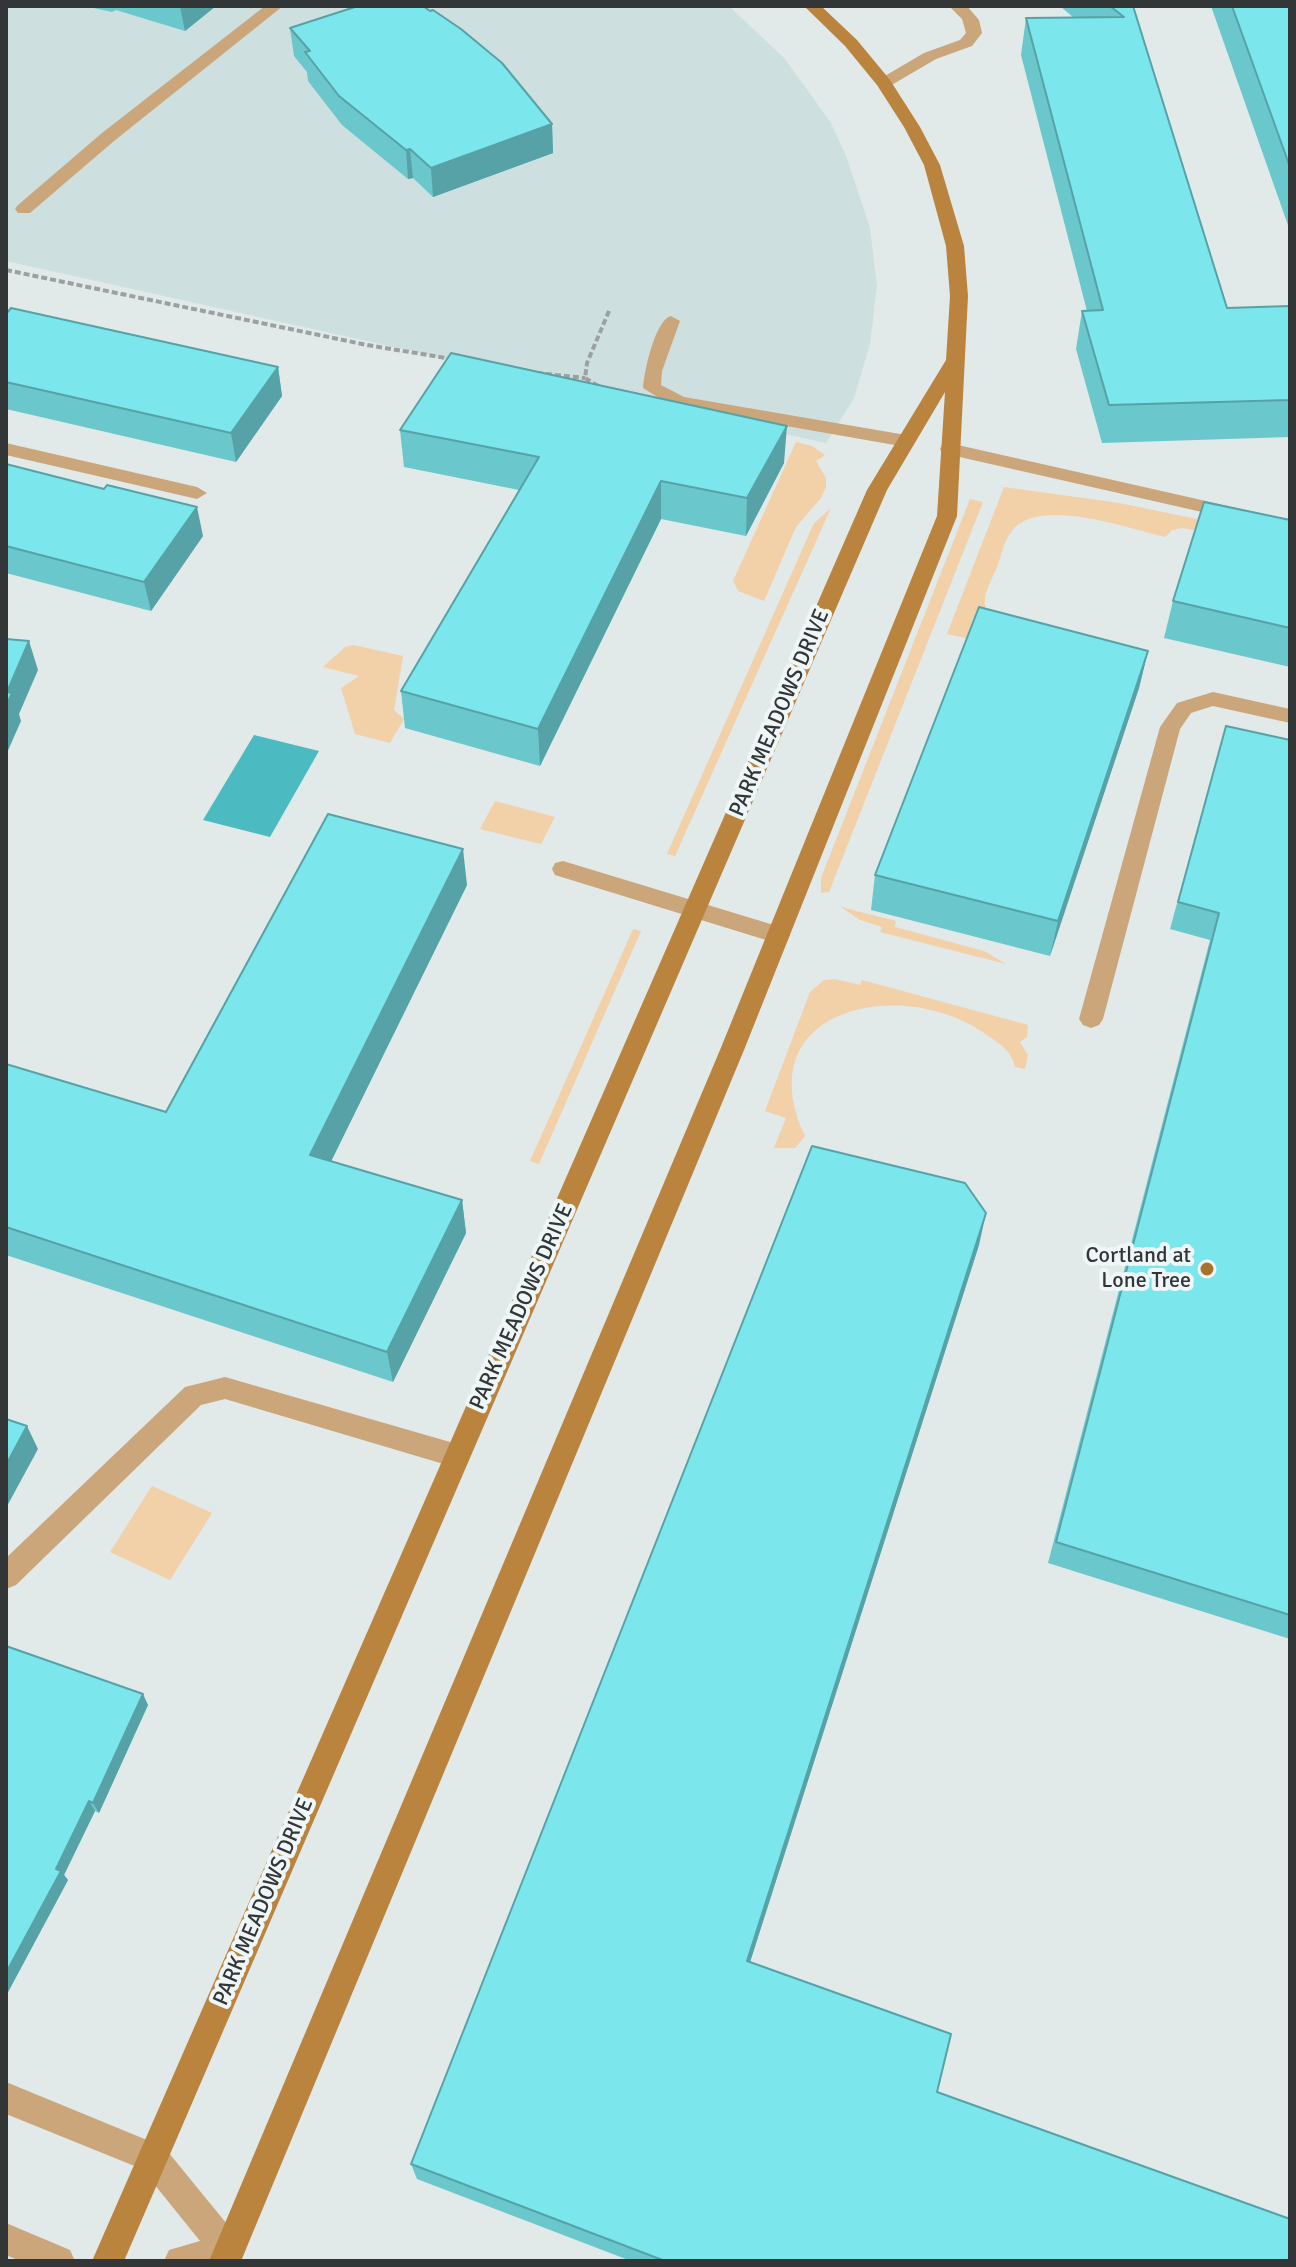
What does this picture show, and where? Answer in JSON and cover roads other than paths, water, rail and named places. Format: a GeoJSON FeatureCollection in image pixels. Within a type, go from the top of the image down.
{"type":"FeatureCollection","features":[{"type":"Feature","properties":{"kind":"main road","name":"PARK MEADOWS DRIVE"},"geometry":{"type":"LineString","coordinates":[[227,2256],[779,935],[947,516],[959,296],[955,246],[932,165],[884,83],[851,43],[812,6]]}},
{"type":"Feature","properties":{"kind":"main road","name":"PARK MEADOWS DRIVE"},"geometry":{"type":"LineString","coordinates":[[108,2261],[877,490],[953,362]]}},
{"type":"Feature","properties":{"kind":"lane"},"geometry":{"type":"LineString","coordinates":[[24,209],[97,145],[275,6]]}},
{"type":"Feature","properties":{"kind":"lane"},"geometry":{"type":"LineString","coordinates":[[884,83],[930,56],[970,41],[974,33],[970,16],[957,6]]}},
{"type":"Feature","properties":{"kind":"lane"},"geometry":{"type":"LineString","coordinates":[[671,321],[653,371],[652,388],[663,395],[679,402],[906,441]]}},
{"type":"Feature","properties":{"kind":"lane"},"geometry":{"type":"LineString","coordinates":[[6,449],[197,493]]}},
{"type":"Feature","properties":{"kind":"lane"},"geometry":{"type":"LineString","coordinates":[[949,449],[1290,526]]}},
{"type":"Feature","properties":{"kind":"lane"},"geometry":{"type":"LineString","coordinates":[[1091,1019],[1170,727],[1184,708],[1213,699],[1290,716]]}},
{"type":"Feature","properties":{"kind":"lane"},"geometry":{"type":"LineString","coordinates":[[563,869],[779,935]]}},
{"type":"Feature","properties":{"kind":"lane"},"geometry":{"type":"LineString","coordinates":[[6,1576],[194,1395],[225,1388],[457,1456]]}},
{"type":"Feature","properties":{"kind":"lane"},"geometry":{"type":"LineString","coordinates":[[6,2098],[153,2158],[227,2256]]}},
{"type":"Feature","properties":{"kind":"lane"},"geometry":{"type":"LineString","coordinates":[[6,2239],[59,2261]]}},
{"type":"Feature","properties":{"kind":"lane"},"geometry":{"type":"LineString","coordinates":[[180,2261],[227,2256]]}},
{"type":"Feature","properties":{"kind":"water"},"geometry":{"type":"Polygon","coordinates":[[[254,735],[319,751],[270,837],[203,820],[254,735]]]}},
{"type":"Feature","properties":{"kind":"place","name":"Cortland at Lone Tree"},"geometry":{"type":"Point","coordinates":[1207,1269]}}]}
